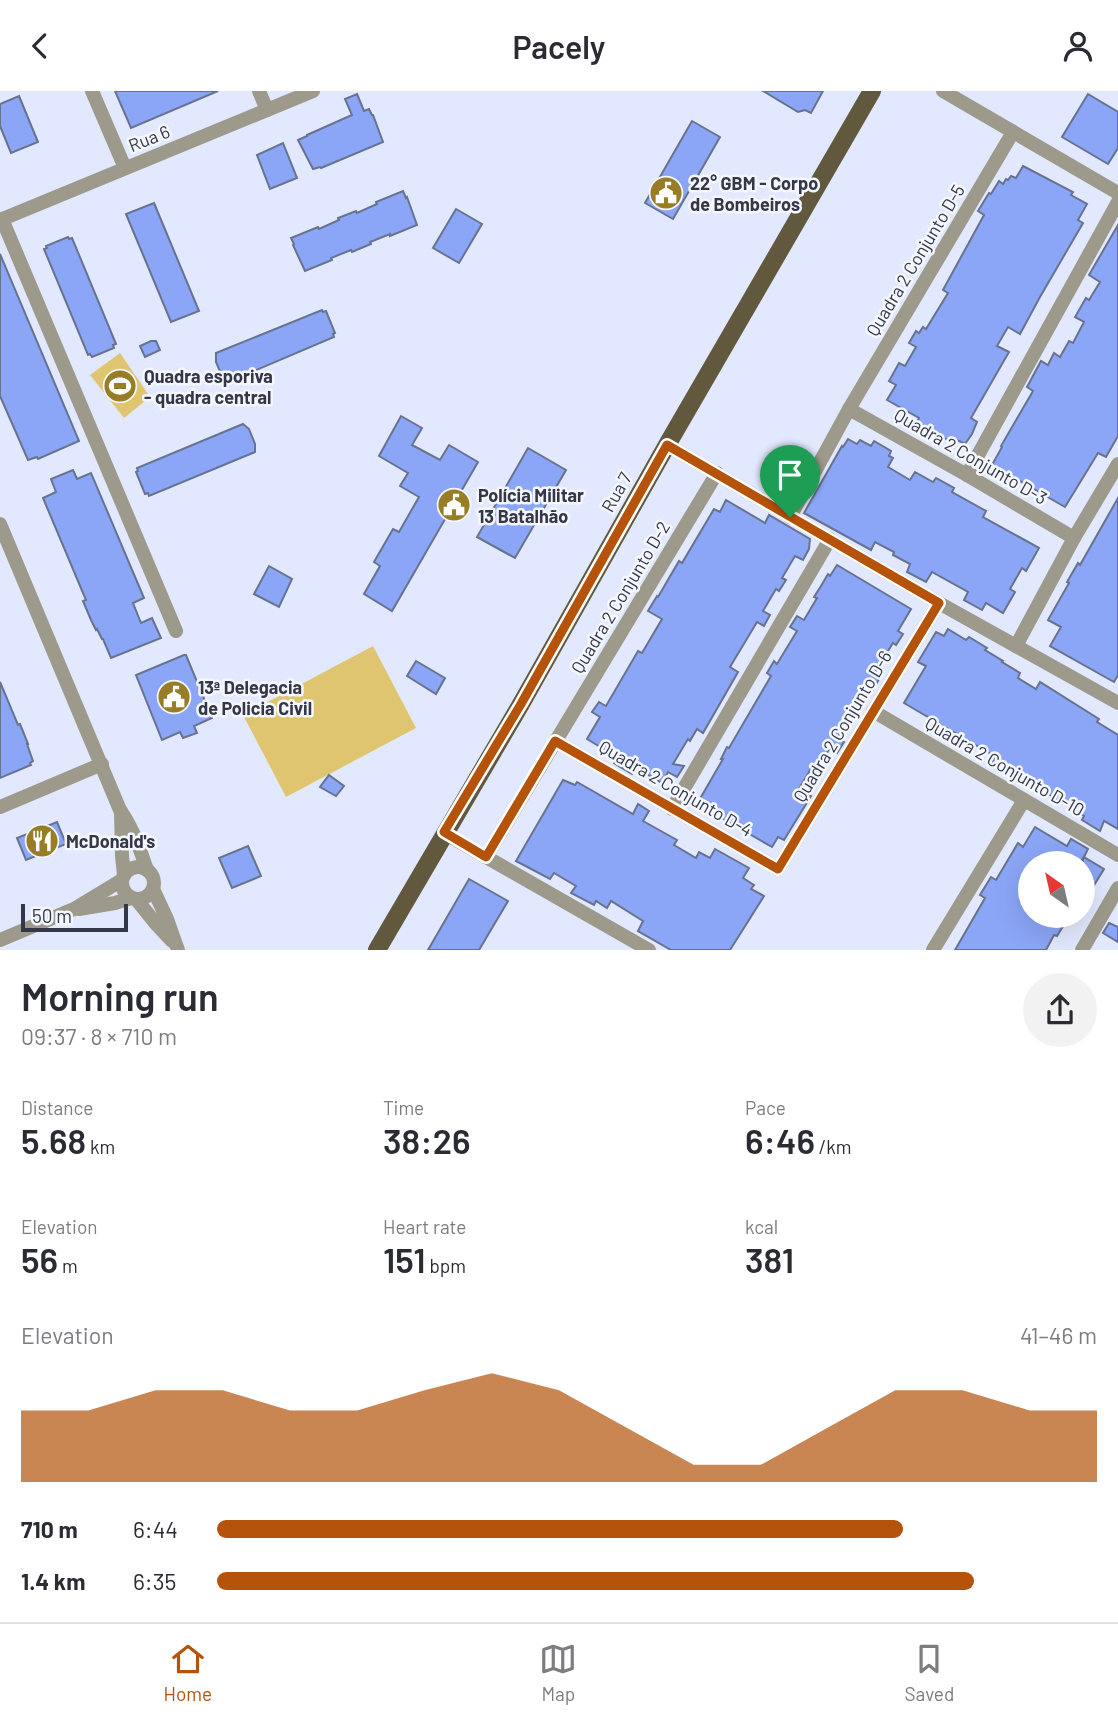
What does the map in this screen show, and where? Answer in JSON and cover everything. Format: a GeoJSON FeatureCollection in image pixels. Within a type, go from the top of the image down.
{"type":"FeatureCollection","features":[{"type":"Feature","properties":{"kind":"main road","name":"Rua 7"},"geometry":{"type":"LineString","coordinates":[[377,950],[872,91]]}},
{"type":"Feature","properties":{"kind":"street"},"geometry":{"type":"LineString","coordinates":[[92,91],[125,168]]}},
{"type":"Feature","properties":{"kind":"street"},"geometry":{"type":"LineString","coordinates":[[259,91],[267,110]]}},
{"type":"Feature","properties":{"kind":"street","name":"Rua 6"},"geometry":{"type":"LineString","coordinates":[[1,219],[313,91]]}},
{"type":"Feature","properties":{"kind":"street"},"geometry":{"type":"LineString","coordinates":[[943,91],[1118,193]]}},
{"type":"Feature","properties":{"kind":"street","name":"Quadra 2 Conjunto D-5"},"geometry":{"type":"LineString","coordinates":[[790,517],[849,409],[1013,132]]}},
{"type":"Feature","properties":{"kind":"street"},"geometry":{"type":"LineString","coordinates":[[967,475],[1118,202]]}},
{"type":"Feature","properties":{"kind":"street"},"geometry":{"type":"LineString","coordinates":[[1,219],[176,631]]}},
{"type":"Feature","properties":{"kind":"street","name":"Quadra 2 Conjunto D-3"},"geometry":{"type":"LineString","coordinates":[[849,409],[1074,538]]}},
{"type":"Feature","properties":{"kind":"street"},"geometry":{"type":"LineString","coordinates":[[667,445],[1118,703]]}},
{"type":"Feature","properties":{"kind":"street"},"geometry":{"type":"LineString","coordinates":[[1016,646],[1074,538],[1118,464]]}},
{"type":"Feature","properties":{"kind":"street","name":"Quadra 2 Conjunto D-2"},"geometry":{"type":"LineString","coordinates":[[486,857],[717,474]]}},
{"type":"Feature","properties":{"kind":"street"},"geometry":{"type":"LineString","coordinates":[[0,524],[121,810],[153,878],[153,889],[177,947]]}},
{"type":"Feature","properties":{"kind":"street"},"geometry":{"type":"LineString","coordinates":[[672,809],[830,539]]}},
{"type":"Feature","properties":{"kind":"street","name":"Quadra 2 Conjunto D-6"},"geometry":{"type":"LineString","coordinates":[[778,869],[939,603]]}},
{"type":"Feature","properties":{"kind":"street","name":"Quadra 2 Conjunto D-10"},"geometry":{"type":"LineString","coordinates":[[873,711],[1118,855]]}},
{"type":"Feature","properties":{"kind":"street","name":"Quadra 2 Conjunto D-4"},"geometry":{"type":"LineString","coordinates":[[555,741],[778,869]]}},
{"type":"Feature","properties":{"kind":"street"},"geometry":{"type":"LineString","coordinates":[[0,807],[102,764]]}},
{"type":"Feature","properties":{"kind":"street"},"geometry":{"type":"LineString","coordinates":[[933,950],[1024,800]]}},
{"type":"Feature","properties":{"kind":"street"},"geometry":{"type":"LineString","coordinates":[[121,810],[123,890],[177,947]]}},
{"type":"Feature","properties":{"kind":"street"},"geometry":{"type":"LineString","coordinates":[[444,832],[649,950]]}},
{"type":"Feature","properties":{"kind":"street"},"geometry":{"type":"LineString","coordinates":[[0,940],[74,909],[123,877],[132,868],[147,870]]}},
{"type":"Feature","properties":{"kind":"street"},"geometry":{"type":"LineString","coordinates":[[1082,950],[1118,888]]}},
{"type":"Feature","properties":{"kind":"street"},"geometry":{"type":"LineString","coordinates":[[74,909],[146,897],[153,889]]}},
{"type":"Feature","properties":{"kind":"shaded area","name":"Quadra esporiva - quadra central"},"geometry":{"type":"Polygon","coordinates":[[[120,353],[150,397],[124,418],[90,375],[120,353]]]}},
{"type":"Feature","properties":{"kind":"shaded area"},"geometry":{"type":"Polygon","coordinates":[[[373,646],[416,728],[286,797],[243,715],[373,646]]]}},
{"type":"Feature","properties":{"kind":"building"},"geometry":{"type":"Polygon","coordinates":[[[115,91],[218,91],[131,128],[115,91]]]}},
{"type":"Feature","properties":{"kind":"building"},"geometry":{"type":"Polygon","coordinates":[[[763,91],[823,91],[811,113],[805,110],[798,112],[763,91]]]}},
{"type":"Feature","properties":{"kind":"building"},"geometry":{"type":"Polygon","coordinates":[[[357,94],[364,111],[369,109],[373,115],[383,142],[313,169],[298,140],[352,115],[345,99],[357,94]]]}},
{"type":"Feature","properties":{"kind":"building"},"geometry":{"type":"Polygon","coordinates":[[[1088,94],[1118,112],[1118,148],[1108,164],[1062,137],[1088,94]]]}},
{"type":"Feature","properties":{"kind":"building"},"geometry":{"type":"Polygon","coordinates":[[[19,96],[38,142],[11,153],[0,126],[0,104],[19,96]]]}},
{"type":"Feature","properties":{"kind":"building"},"geometry":{"type":"Polygon","coordinates":[[[692,121],[720,137],[673,219],[645,203],[692,121]]]}},
{"type":"Feature","properties":{"kind":"building"},"geometry":{"type":"Polygon","coordinates":[[[283,143],[297,178],[270,189],[257,155],[283,143]]]}},
{"type":"Feature","properties":{"kind":"building"},"geometry":{"type":"Polygon","coordinates":[[[1023,166],[1073,192],[1071,195],[1087,204],[1078,220],[1083,223],[1020,334],[1008,327],[997,346],[1009,352],[971,418],[977,422],[972,434],[965,444],[957,440],[955,444],[917,422],[919,418],[887,400],[896,385],[889,381],[899,363],[905,366],[916,347],[909,343],[916,331],[919,333],[923,327],[926,329],[948,293],[943,290],[984,215],[978,211],[989,193],[991,194],[999,181],[1003,184],[1011,176],[1016,178],[1023,166]]]}},
{"type":"Feature","properties":{"kind":"building"},"geometry":{"type":"Polygon","coordinates":[[[403,191],[417,225],[331,258],[332,260],[305,271],[291,238],[318,227],[319,229],[339,220],[338,218],[356,211],[357,213],[403,191]]]}},
{"type":"Feature","properties":{"kind":"building"},"geometry":{"type":"Polygon","coordinates":[[[154,203],[199,311],[171,322],[126,214],[154,203]]]}},
{"type":"Feature","properties":{"kind":"building"},"geometry":{"type":"Polygon","coordinates":[[[456,209],[482,224],[459,263],[433,248],[456,209]]]}},
{"type":"Feature","properties":{"kind":"building"},"geometry":{"type":"Polygon","coordinates":[[[1118,225],[1118,436],[1106,457],[1098,453],[1065,507],[992,465],[1033,391],[1027,387],[1041,361],[1048,365],[1054,353],[1060,357],[1069,341],[1073,343],[1084,322],[1075,317],[1100,282],[1089,275],[1118,225]]]}},
{"type":"Feature","properties":{"kind":"building"},"geometry":{"type":"Polygon","coordinates":[[[68,237],[72,238],[116,344],[113,345],[114,348],[92,357],[88,355],[44,249],[68,237]]]}},
{"type":"Feature","properties":{"kind":"building"},"geometry":{"type":"Polygon","coordinates":[[[0,254],[79,441],[38,459],[28,460],[0,396],[0,254]]]}},
{"type":"Feature","properties":{"kind":"building"},"geometry":{"type":"Polygon","coordinates":[[[322,310],[326,311],[335,333],[334,337],[228,382],[222,376],[216,362],[216,353],[322,310]]]}},
{"type":"Feature","properties":{"kind":"building"},"geometry":{"type":"Polygon","coordinates":[[[156,341],[160,350],[145,357],[140,346],[156,341]]]}},
{"type":"Feature","properties":{"kind":"building"},"geometry":{"type":"Polygon","coordinates":[[[401,416],[422,428],[412,445],[440,460],[449,445],[478,462],[392,611],[364,594],[380,566],[374,562],[393,529],[399,532],[419,497],[400,486],[408,473],[379,456],[401,416]]]}},
{"type":"Feature","properties":{"kind":"building"},"geometry":{"type":"Polygon","coordinates":[[[243,424],[249,429],[255,452],[149,496],[148,493],[145,494],[136,472],[137,468],[243,424]]]}},
{"type":"Feature","properties":{"kind":"building"},"geometry":{"type":"Polygon","coordinates":[[[848,439],[857,444],[860,440],[871,446],[874,441],[891,451],[889,456],[893,458],[888,467],[910,480],[915,472],[933,482],[936,478],[954,488],[952,492],[986,511],[983,517],[1039,548],[1026,571],[1022,568],[1010,589],[1015,592],[1003,613],[986,603],[982,610],[964,600],[968,592],[932,572],[926,582],[907,572],[910,564],[893,555],[894,552],[875,542],[871,550],[804,513],[848,439]]]}},
{"type":"Feature","properties":{"kind":"building"},"geometry":{"type":"Polygon","coordinates":[[[528,448],[566,470],[515,558],[477,537],[528,448]]]}},
{"type":"Feature","properties":{"kind":"building"},"geometry":{"type":"Polygon","coordinates":[[[73,470],[77,479],[91,473],[144,598],[133,603],[141,623],[152,618],[161,638],[111,658],[91,620],[83,601],[86,600],[43,498],[56,492],[51,479],[73,470]]]}},
{"type":"Feature","properties":{"kind":"building"},"geometry":{"type":"Polygon","coordinates":[[[1118,498],[1118,675],[1114,682],[1050,646],[1061,627],[1048,620],[1069,583],[1067,582],[1078,563],[1080,565],[1118,498]]]}},
{"type":"Feature","properties":{"kind":"building"},"geometry":{"type":"Polygon","coordinates":[[[726,500],[765,523],[769,515],[810,539],[809,549],[803,560],[795,556],[782,578],[786,580],[779,591],[776,589],[763,611],[770,615],[764,626],[757,622],[730,667],[738,672],[703,733],[697,729],[673,764],[684,766],[677,777],[668,772],[662,783],[636,768],[632,774],[620,767],[614,763],[615,756],[587,739],[600,717],[592,712],[599,702],[606,706],[638,651],[642,653],[662,619],[648,611],[679,561],[682,563],[714,509],[720,512],[726,500]]]}},
{"type":"Feature","properties":{"kind":"building"},"geometry":{"type":"Polygon","coordinates":[[[837,565],[911,609],[898,631],[903,634],[896,645],[893,643],[873,675],[879,679],[873,690],[871,689],[864,700],[860,697],[837,738],[844,742],[837,753],[830,748],[817,770],[812,767],[799,789],[811,796],[784,840],[778,837],[772,847],[697,804],[727,747],[729,748],[771,676],[767,673],[774,661],[777,664],[797,631],[790,627],[797,616],[804,620],[817,598],[814,597],[837,565]]]}},
{"type":"Feature","properties":{"kind":"building"},"geometry":{"type":"Polygon","coordinates":[[[269,566],[292,579],[279,607],[254,594],[269,566]]]}},
{"type":"Feature","properties":{"kind":"building"},"geometry":{"type":"Polygon","coordinates":[[[948,629],[987,648],[985,650],[1020,673],[1018,678],[1036,689],[1040,682],[1099,719],[1097,722],[1118,735],[1118,829],[1104,821],[1100,831],[1082,820],[1084,816],[992,763],[996,757],[904,703],[926,666],[918,662],[936,632],[944,636],[948,629]]]}},
{"type":"Feature","properties":{"kind":"building","name":"13ª Delegacia de Policia Civil"},"geometry":{"type":"Polygon","coordinates":[[[184,655],[212,718],[194,726],[197,733],[183,738],[180,732],[162,740],[136,675],[184,655]]]}},
{"type":"Feature","properties":{"kind":"building"},"geometry":{"type":"Polygon","coordinates":[[[416,661],[445,678],[436,694],[407,676],[416,661]]]}},
{"type":"Feature","properties":{"kind":"building"},"geometry":{"type":"Polygon","coordinates":[[[0,682],[18,725],[20,724],[33,761],[31,765],[0,778],[0,682]]]}},
{"type":"Feature","properties":{"kind":"building"},"geometry":{"type":"Polygon","coordinates":[[[329,775],[344,786],[336,796],[320,787],[329,775]]]}},
{"type":"Feature","properties":{"kind":"building"},"geometry":{"type":"Polygon","coordinates":[[[563,780],[575,785],[577,782],[633,814],[638,804],[649,811],[643,821],[677,840],[674,845],[696,858],[699,852],[710,858],[715,849],[749,868],[743,878],[754,885],[751,889],[764,896],[730,950],[671,950],[638,931],[643,921],[611,901],[607,908],[596,901],[594,905],[571,893],[576,886],[554,873],[550,879],[516,861],[563,780]]]}},
{"type":"Feature","properties":{"kind":"building","name":"McDonald's"},"geometry":{"type":"Polygon","coordinates":[[[57,822],[66,844],[26,860],[17,838],[57,822]]]}},
{"type":"Feature","properties":{"kind":"building"},"geometry":{"type":"Polygon","coordinates":[[[1035,827],[1067,846],[1071,839],[1088,849],[1018,851],[1018,928],[1062,928],[1057,936],[1054,935],[1046,950],[955,950],[985,898],[980,895],[991,877],[996,880],[1018,843],[1023,847],[1035,827]]]}},
{"type":"Feature","properties":{"kind":"building"},"geometry":{"type":"Polygon","coordinates":[[[248,846],[261,876],[232,888],[219,858],[248,846]]]}},
{"type":"Feature","properties":{"kind":"building"},"geometry":{"type":"Polygon","coordinates":[[[1096,864],[1104,869],[1096,882],[1096,864]]]}},
{"type":"Feature","properties":{"kind":"building"},"geometry":{"type":"Polygon","coordinates":[[[469,879],[508,901],[479,950],[428,950],[469,879]]]}},
{"type":"Feature","properties":{"kind":"building"},"geometry":{"type":"Polygon","coordinates":[[[1109,923],[1118,927],[1118,942],[1103,933],[1109,923]]]}},
{"type":"Feature","properties":{"kind":"place","name":"22° GBM - Corpo de Bombeiros"},"geometry":{"type":"Point","coordinates":[666,193]}},
{"type":"Feature","properties":{"kind":"place","name":"Quadra esporiva - quadra central"},"geometry":{"type":"Point","coordinates":[120,386]}},
{"type":"Feature","properties":{"kind":"place","name":"Polícia Militar 13 Batalhão"},"geometry":{"type":"Point","coordinates":[454,505]}},
{"type":"Feature","properties":{"kind":"place","name":"13ª Delegacia de Policia Civil"},"geometry":{"type":"Point","coordinates":[174,697]}},
{"type":"Feature","properties":{"kind":"place","name":"McDonald's"},"geometry":{"type":"Point","coordinates":[42,841]}},
{"type":"Feature","properties":{"kind":"route"},"geometry":{"type":"LineString","coordinates":[[667,445],[790,517],[939,603],[778,869],[555,741],[486,857],[444,832],[521,704],[667,445]]}}]}
